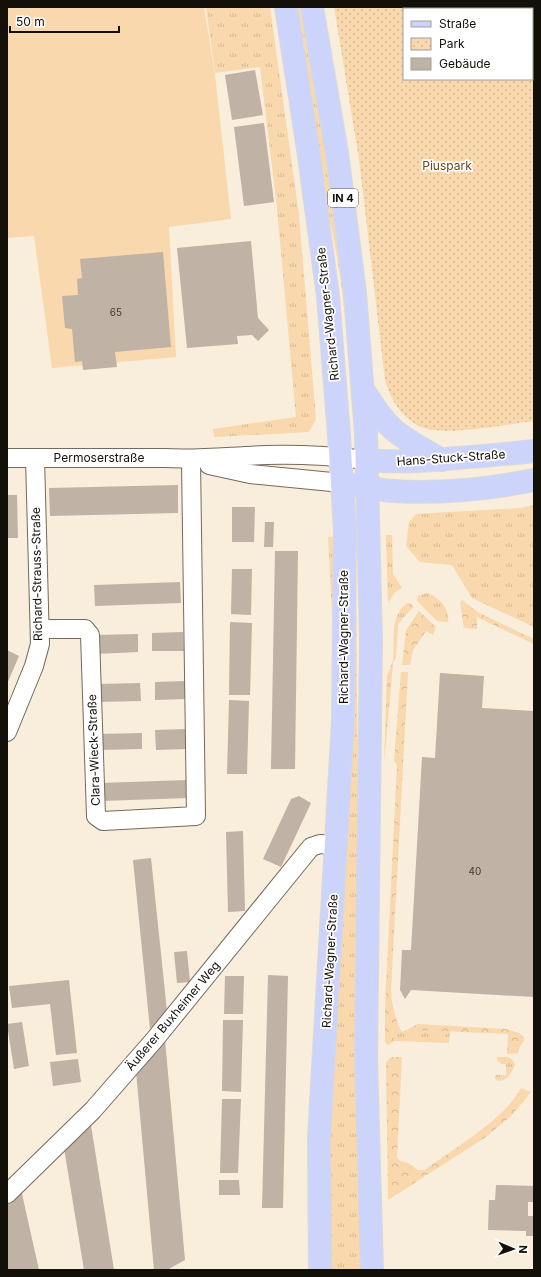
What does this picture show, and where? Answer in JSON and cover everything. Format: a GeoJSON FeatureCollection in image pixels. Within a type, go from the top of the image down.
{"type":"FeatureCollection","features":[{"type":"Feature","properties":{"kind":"main road","name":"Richard-Wagner-Straße"},"geometry":{"type":"LineString","coordinates":[[286,7],[308,149],[328,296],[345,530],[343,720],[319,1138],[320,1270]]}},
{"type":"Feature","properties":{"kind":"main road","name":"Richard-Wagner-Straße"},"geometry":{"type":"LineString","coordinates":[[312,7],[337,153],[355,293],[364,391],[368,487],[370,649],[366,1058],[372,1270]]}},
{"type":"Feature","properties":{"kind":"main road","name":"IN 4"},"geometry":{"type":"LineString","coordinates":[[364,391],[379,413],[394,430],[442,460]]}},
{"type":"Feature","properties":{"kind":"main road","name":"Hans-Stuck-Straße"},"geometry":{"type":"LineString","coordinates":[[367,460],[391,462],[442,460],[496,456],[534,451]]}},
{"type":"Feature","properties":{"kind":"main road"},"geometry":{"type":"LineString","coordinates":[[342,484],[393,491],[450,491],[506,485],[534,480]]}},
{"type":"Feature","properties":{"kind":"street","name":"Permoserstraße"},"geometry":{"type":"LineString","coordinates":[[7,458],[158,458],[191,460],[267,455],[314,454],[367,460]]}},
{"type":"Feature","properties":{"kind":"street","name":"Richard-Strauss-Straße"},"geometry":{"type":"LineString","coordinates":[[7,732],[34,666],[40,644],[35,458]]}},
{"type":"Feature","properties":{"kind":"street","name":"Permoserstraße"},"geometry":{"type":"LineString","coordinates":[[191,460],[250,474],[342,484]]}},
{"type":"Feature","properties":{"kind":"street","name":"Clara-Wieck-Straße"},"geometry":{"type":"LineString","coordinates":[[40,629],[85,629],[90,635],[96,816],[103,821],[196,816],[191,460]]}},
{"type":"Feature","properties":{"kind":"street","name":"Äußerer Buxheimer Weg"},"geometry":{"type":"LineString","coordinates":[[7,1194],[93,1110],[155,1039],[311,847],[320,844],[337,845]]}},
{"type":"Feature","properties":{"kind":"green space"},"geometry":{"type":"Polygon","coordinates":[[[7,7],[204,7],[215,75],[231,219],[169,227],[176,357],[52,368],[34,236],[7,238],[7,7]]]}},
{"type":"Feature","properties":{"kind":"green space"},"geometry":{"type":"Polygon","coordinates":[[[206,7],[270,7],[299,215],[316,419],[309,432],[214,437],[213,429],[296,417],[277,208],[260,67],[215,73],[206,7]]]}},
{"type":"Feature","properties":{"kind":"green space"},"geometry":{"type":"Polygon","coordinates":[[[295,7],[302,7],[310,49],[340,249],[358,427],[354,427],[343,298],[295,7]]]}},
{"type":"Feature","properties":{"kind":"green space","name":"Piuspark"},"geometry":{"type":"Polygon","coordinates":[[[334,7],[534,7],[534,421],[494,427],[447,431],[424,428],[409,420],[398,408],[385,380],[359,159],[334,7]]]}},
{"type":"Feature","properties":{"kind":"green space"},"geometry":{"type":"Polygon","coordinates":[[[534,505],[534,627],[472,598],[452,565],[420,562],[406,546],[409,522],[416,514],[520,508],[534,505]]]}},
{"type":"Feature","properties":{"kind":"green space"},"geometry":{"type":"Polygon","coordinates":[[[353,535],[356,535],[366,1270],[331,1270],[330,1139],[353,535]]]}},
{"type":"Feature","properties":{"kind":"green space"},"geometry":{"type":"Polygon","coordinates":[[[386,535],[392,535],[393,574],[402,588],[395,592],[388,603],[386,535]]]}},
{"type":"Feature","properties":{"kind":"green space"},"geometry":{"type":"Polygon","coordinates":[[[328,537],[335,537],[337,633],[330,769],[333,633],[328,537]]]}},
{"type":"Feature","properties":{"kind":"green space"},"geometry":{"type":"Polygon","coordinates":[[[427,593],[436,597],[443,604],[447,613],[448,622],[437,621],[419,603],[417,600],[418,596],[427,593]]]}},
{"type":"Feature","properties":{"kind":"green space"},"geometry":{"type":"Polygon","coordinates":[[[462,600],[479,613],[534,639],[534,644],[477,617],[477,629],[464,628],[460,603],[462,600]]]}},
{"type":"Feature","properties":{"kind":"green space"},"geometry":{"type":"Polygon","coordinates":[[[408,603],[412,604],[413,607],[398,624],[396,657],[393,663],[384,765],[387,675],[393,660],[395,621],[402,608],[408,603]]]}},
{"type":"Feature","properties":{"kind":"green space"},"geometry":{"type":"Polygon","coordinates":[[[419,611],[436,627],[433,635],[426,631],[413,650],[410,665],[402,665],[406,630],[419,611]]]}},
{"type":"Feature","properties":{"kind":"green space"},"geometry":{"type":"Polygon","coordinates":[[[401,672],[408,672],[391,990],[392,1003],[398,1025],[392,1029],[395,1041],[388,1045],[385,1042],[385,1006],[397,765],[394,761],[401,672]]]}},
{"type":"Feature","properties":{"kind":"green space"},"geometry":{"type":"Polygon","coordinates":[[[418,1024],[418,1030],[450,1031],[449,1043],[395,1041],[392,1029],[398,1025],[402,1032],[418,1024]]]}},
{"type":"Feature","properties":{"kind":"green space"},"geometry":{"type":"Polygon","coordinates":[[[418,1024],[506,1029],[519,1033],[524,1037],[524,1041],[520,1046],[518,1053],[507,1054],[508,1034],[418,1030],[418,1024]]]}},
{"type":"Feature","properties":{"kind":"green space"},"geometry":{"type":"Polygon","coordinates":[[[402,1057],[397,1157],[400,1161],[408,1163],[418,1170],[425,1170],[478,1133],[503,1111],[521,1088],[531,1092],[512,1115],[486,1137],[388,1200],[386,1062],[390,1058],[402,1057]]]}},
{"type":"Feature","properties":{"kind":"green space"},"geometry":{"type":"Polygon","coordinates":[[[497,1057],[507,1057],[512,1059],[515,1065],[505,1079],[499,1081],[496,1080],[495,1077],[496,1075],[506,1075],[506,1064],[502,1064],[497,1061],[497,1057]]]}},
{"type":"Feature","properties":{"kind":"building"},"geometry":{"type":"Polygon","coordinates":[[[255,70],[263,115],[232,120],[225,75],[255,70]]]}},
{"type":"Feature","properties":{"kind":"building"},"geometry":{"type":"Polygon","coordinates":[[[264,123],[274,202],[244,206],[234,127],[264,123]]]}},
{"type":"Feature","properties":{"kind":"building"},"geometry":{"type":"Polygon","coordinates":[[[251,241],[258,318],[269,330],[258,341],[252,335],[237,336],[238,344],[187,348],[177,248],[251,241]]]}},
{"type":"Feature","properties":{"kind":"building"},"geometry":{"type":"Polygon","coordinates":[[[163,252],[171,347],[115,352],[117,367],[83,370],[82,361],[75,362],[72,329],[65,328],[62,296],[78,295],[77,279],[82,278],[80,259],[163,252]]]}},
{"type":"Feature","properties":{"kind":"building"},"geometry":{"type":"Polygon","coordinates":[[[178,485],[178,513],[50,516],[49,488],[178,485]]]}},
{"type":"Feature","properties":{"kind":"building"},"geometry":{"type":"Polygon","coordinates":[[[7,495],[17,495],[18,538],[7,538],[7,495]]]}},
{"type":"Feature","properties":{"kind":"building"},"geometry":{"type":"Polygon","coordinates":[[[232,507],[255,507],[254,542],[232,542],[232,507]]]}},
{"type":"Feature","properties":{"kind":"building"},"geometry":{"type":"Polygon","coordinates":[[[265,522],[274,522],[273,547],[264,547],[265,522]]]}},
{"type":"Feature","properties":{"kind":"building"},"geometry":{"type":"Polygon","coordinates":[[[275,551],[298,551],[295,769],[271,769],[275,551]]]}},
{"type":"Feature","properties":{"kind":"building"},"geometry":{"type":"Polygon","coordinates":[[[232,569],[252,569],[251,615],[231,614],[232,569]]]}},
{"type":"Feature","properties":{"kind":"building"},"geometry":{"type":"Polygon","coordinates":[[[180,582],[181,603],[95,606],[94,585],[180,582]]]}},
{"type":"Feature","properties":{"kind":"building"},"geometry":{"type":"Polygon","coordinates":[[[230,622],[252,623],[250,695],[229,695],[230,622]]]}},
{"type":"Feature","properties":{"kind":"building"},"geometry":{"type":"Polygon","coordinates":[[[183,632],[184,651],[152,651],[152,633],[183,632]]]}},
{"type":"Feature","properties":{"kind":"building"},"geometry":{"type":"Polygon","coordinates":[[[138,634],[138,652],[96,654],[96,635],[138,634]]]}},
{"type":"Feature","properties":{"kind":"building"},"geometry":{"type":"Polygon","coordinates":[[[7,650],[19,656],[7,684],[7,650]]]}},
{"type":"Feature","properties":{"kind":"building"},"geometry":{"type":"Polygon","coordinates":[[[440,673],[484,676],[482,708],[534,711],[534,997],[411,990],[405,999],[400,990],[402,950],[411,950],[422,757],[435,758],[440,673]]]}},
{"type":"Feature","properties":{"kind":"building"},"geometry":{"type":"Polygon","coordinates":[[[186,681],[186,699],[155,700],[155,682],[186,681]]]}},
{"type":"Feature","properties":{"kind":"building"},"geometry":{"type":"Polygon","coordinates":[[[140,683],[141,701],[98,702],[98,684],[140,683]]]}},
{"type":"Feature","properties":{"kind":"building"},"geometry":{"type":"Polygon","coordinates":[[[229,700],[249,701],[247,774],[227,774],[229,700]]]}},
{"type":"Feature","properties":{"kind":"building"},"geometry":{"type":"Polygon","coordinates":[[[186,729],[187,749],[156,750],[155,730],[186,729]]]}},
{"type":"Feature","properties":{"kind":"building"},"geometry":{"type":"Polygon","coordinates":[[[142,733],[142,749],[99,750],[98,734],[142,733]]]}},
{"type":"Feature","properties":{"kind":"building"},"geometry":{"type":"Polygon","coordinates":[[[188,780],[188,798],[101,801],[100,783],[188,780]]]}},
{"type":"Feature","properties":{"kind":"building"},"geometry":{"type":"Polygon","coordinates":[[[299,796],[311,803],[281,867],[263,859],[291,799],[299,796]]]}},
{"type":"Feature","properties":{"kind":"building"},"geometry":{"type":"Polygon","coordinates":[[[243,831],[245,911],[228,912],[226,832],[243,831]]]}},
{"type":"Feature","properties":{"kind":"building"},"geometry":{"type":"Polygon","coordinates":[[[151,858],[167,1011],[150,1029],[133,860],[151,858]]]}},
{"type":"Feature","properties":{"kind":"building"},"geometry":{"type":"Polygon","coordinates":[[[187,951],[190,982],[177,983],[174,952],[187,951]]]}},
{"type":"Feature","properties":{"kind":"building"},"geometry":{"type":"Polygon","coordinates":[[[268,975],[288,976],[283,1208],[262,1208],[268,975]]]}},
{"type":"Feature","properties":{"kind":"building"},"geometry":{"type":"Polygon","coordinates":[[[225,976],[244,976],[243,1014],[224,1014],[225,976]]]}},
{"type":"Feature","properties":{"kind":"building"},"geometry":{"type":"Polygon","coordinates":[[[69,980],[77,1053],[56,1055],[50,1004],[12,1008],[9,986],[69,980]]]}},
{"type":"Feature","properties":{"kind":"building"},"geometry":{"type":"Polygon","coordinates":[[[223,1020],[243,1020],[241,1092],[222,1091],[223,1020]]]}},
{"type":"Feature","properties":{"kind":"building"},"geometry":{"type":"Polygon","coordinates":[[[22,1022],[29,1066],[14,1069],[7,1024],[22,1022]]]}},
{"type":"Feature","properties":{"kind":"building"},"geometry":{"type":"Polygon","coordinates":[[[165,1040],[185,1260],[167,1270],[154,1270],[136,1071],[165,1040]]]}},
{"type":"Feature","properties":{"kind":"building"},"geometry":{"type":"Polygon","coordinates":[[[78,1059],[81,1082],[53,1086],[50,1062],[78,1059]]]}},
{"type":"Feature","properties":{"kind":"building"},"geometry":{"type":"Polygon","coordinates":[[[222,1099],[241,1099],[238,1173],[220,1173],[222,1099]]]}},
{"type":"Feature","properties":{"kind":"building"},"geometry":{"type":"Polygon","coordinates":[[[90,1119],[114,1270],[84,1270],[64,1148],[90,1119]]]}},
{"type":"Feature","properties":{"kind":"building"},"geometry":{"type":"Polygon","coordinates":[[[219,1180],[239,1180],[240,1195],[219,1195],[219,1180]]]}},
{"type":"Feature","properties":{"kind":"building"},"geometry":{"type":"Polygon","coordinates":[[[20,1185],[39,1270],[8,1270],[7,1267],[7,1198],[20,1185]]]}},
{"type":"Feature","properties":{"kind":"building"},"geometry":{"type":"Polygon","coordinates":[[[496,1185],[534,1186],[534,1202],[528,1202],[528,1216],[534,1216],[534,1236],[526,1236],[526,1231],[488,1230],[489,1200],[495,1200],[496,1185]]]}}]}
